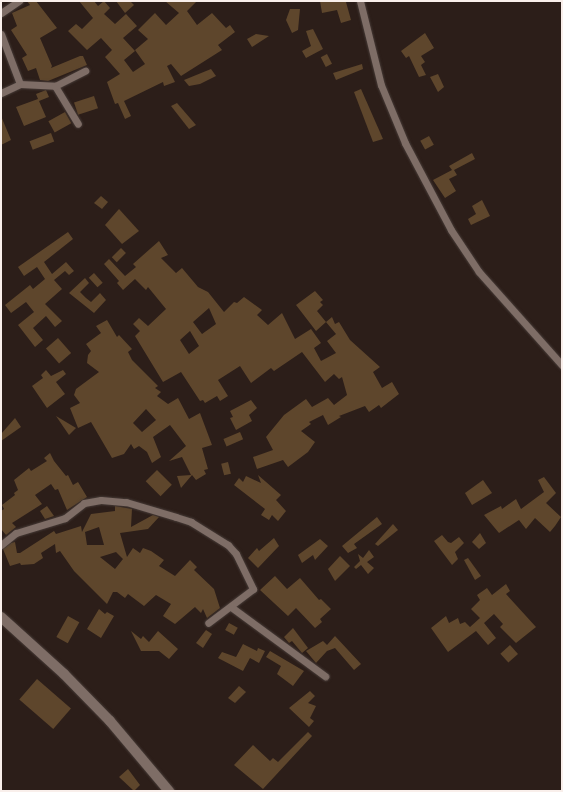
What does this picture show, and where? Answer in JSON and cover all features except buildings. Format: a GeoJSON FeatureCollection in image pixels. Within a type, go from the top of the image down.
{"type":"FeatureCollection","features":[{"type":"Feature","properties":{"kind":"main road"},"geometry":{"type":"LineString","coordinates":[[1,617],[80,690],[110,721],[168,791]]}},
{"type":"Feature","properties":{"kind":"street"},"geometry":{"type":"LineString","coordinates":[[1,13],[19,1]]}},
{"type":"Feature","properties":{"kind":"street"},"geometry":{"type":"LineString","coordinates":[[360,1],[381,84],[405,143],[451,230],[479,272],[562,365]]}},
{"type":"Feature","properties":{"kind":"street"},"geometry":{"type":"LineString","coordinates":[[1,34],[20,84]]}},
{"type":"Feature","properties":{"kind":"street"},"geometry":{"type":"LineString","coordinates":[[1,92],[20,84],[55,86],[86,71]]}},
{"type":"Feature","properties":{"kind":"street"},"geometry":{"type":"LineString","coordinates":[[55,86],[78,124]]}},
{"type":"Feature","properties":{"kind":"street"},"geometry":{"type":"LineString","coordinates":[[1,545],[16,533],[65,518],[84,503],[101,500],[126,502],[191,522],[228,545],[236,554],[253,589],[208,623]]}},
{"type":"Feature","properties":{"kind":"street"},"geometry":{"type":"LineString","coordinates":[[231,607],[325,676]]}}]}
